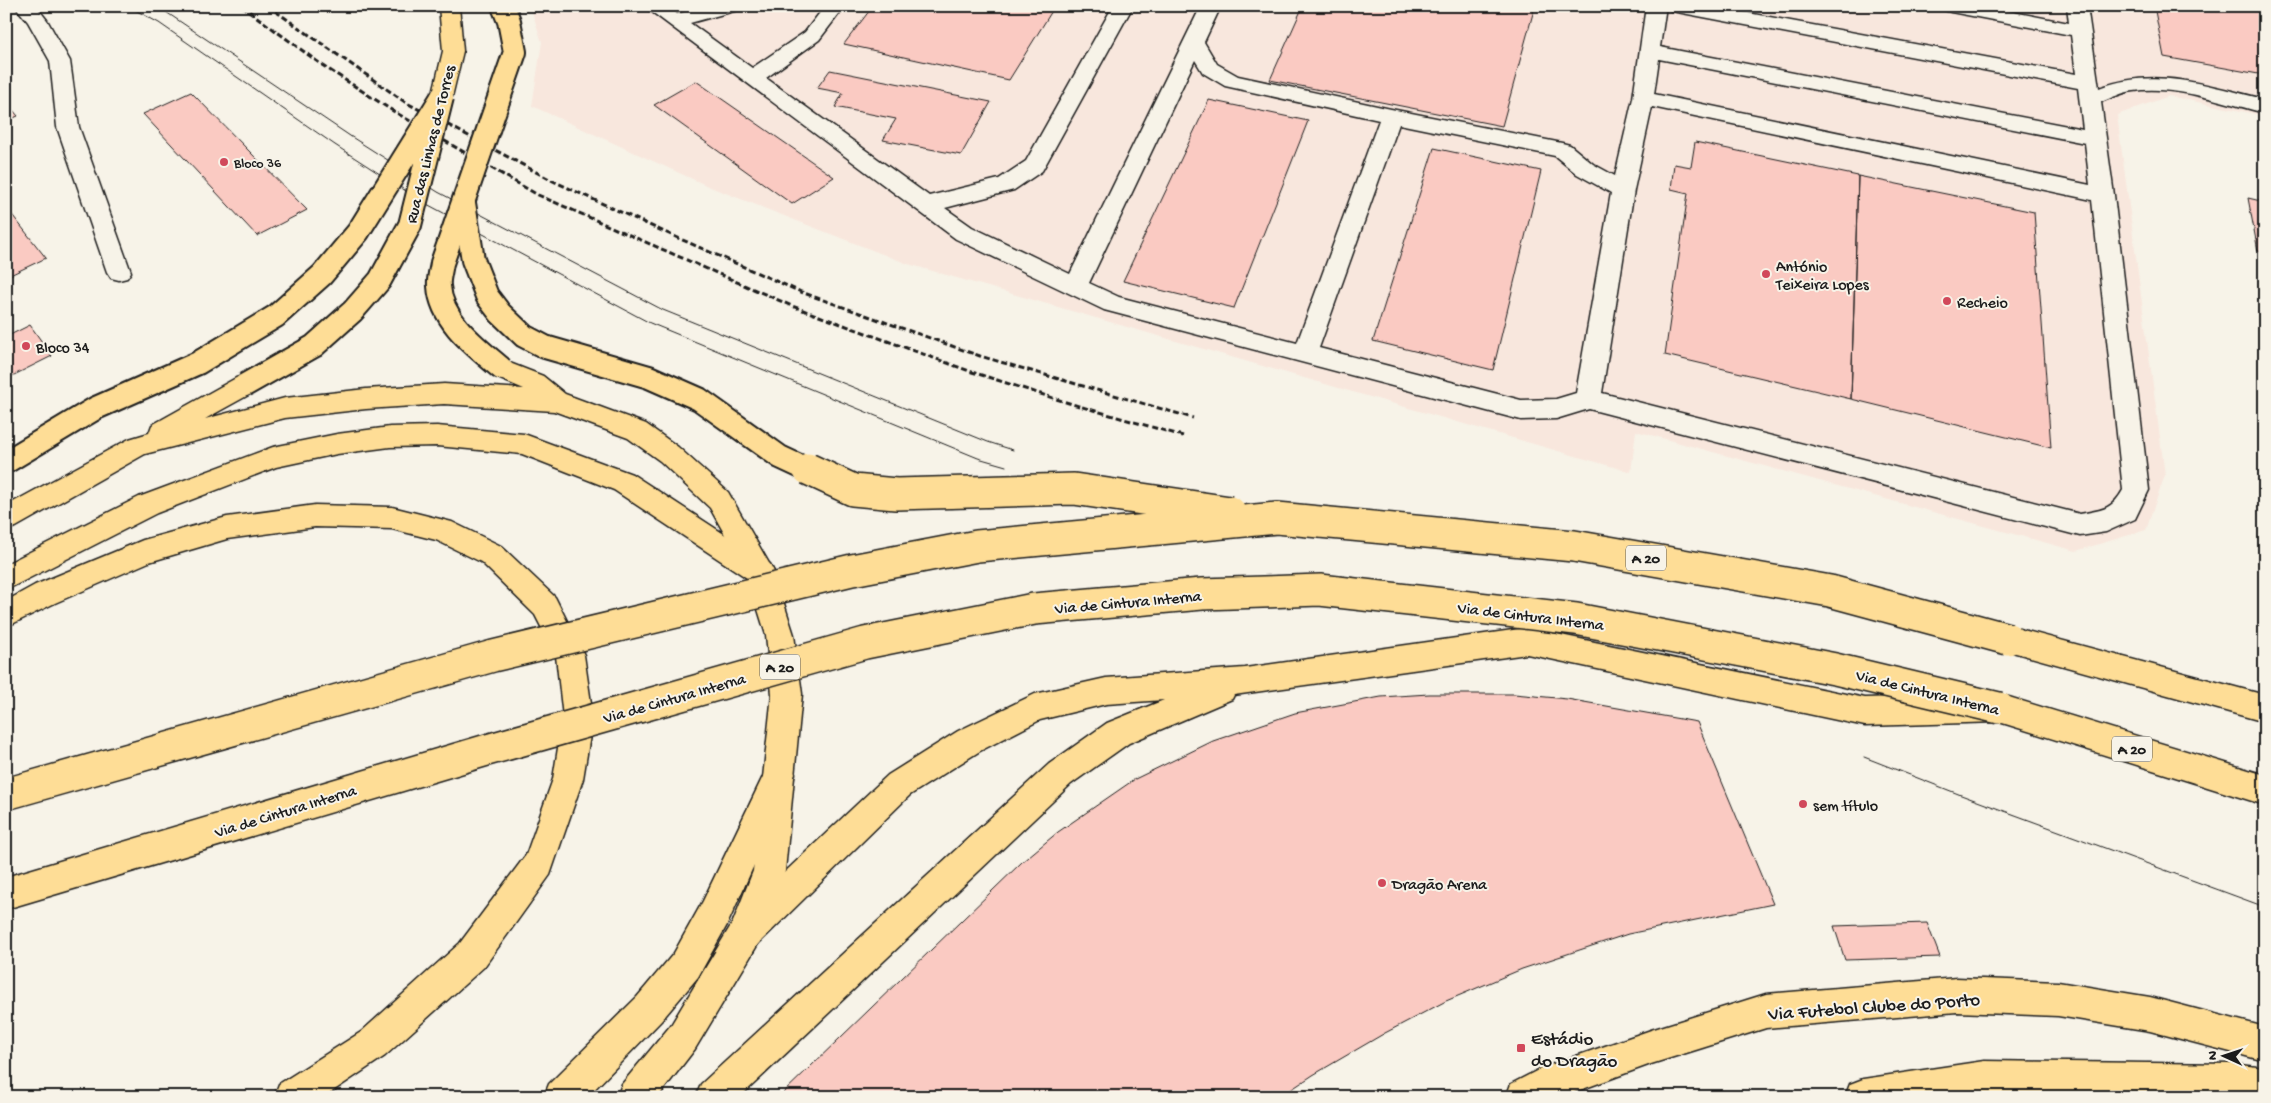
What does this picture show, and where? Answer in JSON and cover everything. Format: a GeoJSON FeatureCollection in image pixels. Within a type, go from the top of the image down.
{"type":"FeatureCollection","features":[{"type":"Feature","properties":{"kind":"main road","name":"Rua das Linhas de Torres"},"geometry":{"type":"LineString","coordinates":[[138,446],[314,346],[380,280],[410,225],[442,98],[453,51],[449,6]]}},
{"type":"Feature","properties":{"kind":"main road"},"geometry":{"type":"LineString","coordinates":[[503,6],[509,21],[516,52],[442,263],[438,288],[447,313],[460,330],[502,369],[534,383],[556,401]]}},
{"type":"Feature","properties":{"kind":"main road"},"geometry":{"type":"LineString","coordinates":[[6,462],[96,408],[198,363],[276,316],[322,275],[358,232],[442,98]]}},
{"type":"Feature","properties":{"kind":"main road"},"geometry":{"type":"LineString","coordinates":[[464,203],[473,260],[487,296],[500,313],[524,336],[546,346],[649,377],[699,399],[780,457],[853,490],[896,494],[1074,488],[1277,518]]}},
{"type":"Feature","properties":{"kind":"main road"},"geometry":{"type":"LineString","coordinates":[[6,518],[138,446],[285,408],[366,399],[444,394],[556,401],[637,431],[669,454],[719,500],[760,572],[780,634],[787,694],[769,871],[746,932],[683,1037],[635,1097]]}},
{"type":"Feature","properties":{"kind":"main road"},"geometry":{"type":"LineString","coordinates":[[6,578],[148,505],[273,457],[337,444],[390,437],[437,436],[524,444],[623,482],[760,572]]}},
{"type":"Feature","properties":{"kind":"main road"},"geometry":{"type":"LineString","coordinates":[[6,615],[45,594],[143,552],[227,528],[315,516],[392,518],[442,530],[491,554],[545,606],[570,655],[578,717],[568,779],[539,864],[472,955],[373,1044],[292,1097]]}},
{"type":"Feature","properties":{"kind":"main road","name":"A 20"},"geometry":{"type":"LineString","coordinates":[[6,794],[493,656],[852,570],[977,546],[1277,518],[1574,546],[1830,591],[2265,709]]}},
{"type":"Feature","properties":{"kind":"main road","name":"Via de Cintura Interna"},"geometry":{"type":"LineString","coordinates":[[6,893],[487,750],[865,643],[1034,609],[1202,594],[1320,590],[1576,619],[1835,669],[1999,708],[2265,790]]}},
{"type":"Feature","properties":{"kind":"main road"},"geometry":{"type":"LineString","coordinates":[[746,932],[899,785],[969,741],[1035,708],[1106,691],[1245,681],[1527,641],[1866,712],[1999,708]]}},
{"type":"Feature","properties":{"kind":"main road"},"geometry":{"type":"LineString","coordinates":[[714,1097],[1060,774],[1118,733],[1245,681]]}},
{"type":"Feature","properties":{"kind":"main road"},"geometry":{"type":"LineString","coordinates":[[562,1097],[649,1009],[686,965],[715,913],[780,774]]}},
{"type":"Feature","properties":{"kind":"main road","name":"Via Futebol Clube do Porto"},"geometry":{"type":"LineString","coordinates":[[1524,1097],[1542,1086],[1651,1047],[1766,1011],[1957,995],[2058,999],[2150,1014],[2265,1044]]}},
{"type":"Feature","properties":{"kind":"main road"},"geometry":{"type":"LineString","coordinates":[[1863,1097],[1984,1079],[2223,1082],[2265,1086]]}},
{"type":"Feature","properties":{"kind":"street"},"geometry":{"type":"LineString","coordinates":[[25,6],[37,20],[60,61],[68,126],[119,272]]}},
{"type":"Feature","properties":{"kind":"street"},"geometry":{"type":"LineString","coordinates":[[654,6],[676,20],[964,233],[1112,304],[1521,410],[1547,412],[1567,408],[1588,399],[2080,525],[2106,521],[2125,511],[2136,490],[2103,195],[2077,6]]}},
{"type":"Feature","properties":{"kind":"street"},"geometry":{"type":"LineString","coordinates":[[676,20],[731,6]]}},
{"type":"Feature","properties":{"kind":"street"},"geometry":{"type":"LineString","coordinates":[[753,77],[812,36],[835,6]]}},
{"type":"Feature","properties":{"kind":"street"},"geometry":{"type":"LineString","coordinates":[[926,206],[1006,185],[1034,166],[1123,6]]}},
{"type":"Feature","properties":{"kind":"street"},"geometry":{"type":"LineString","coordinates":[[1076,286],[1211,6]]}},
{"type":"Feature","properties":{"kind":"street"},"geometry":{"type":"LineString","coordinates":[[1588,399],[1623,190],[1643,98],[1656,6]]}},
{"type":"Feature","properties":{"kind":"street"},"geometry":{"type":"LineString","coordinates":[[1677,6],[2088,91],[2136,84],[2163,85],[2265,106]]}},
{"type":"Feature","properties":{"kind":"street"},"geometry":{"type":"LineString","coordinates":[[1951,6],[2080,31]]}},
{"type":"Feature","properties":{"kind":"street"},"geometry":{"type":"LineString","coordinates":[[1194,41],[1210,68],[1232,81],[1392,116],[1562,150],[1585,169],[1623,190]]}},
{"type":"Feature","properties":{"kind":"street"},"geometry":{"type":"LineString","coordinates":[[1650,51],[2094,138]]}},
{"type":"Feature","properties":{"kind":"street"},"geometry":{"type":"LineString","coordinates":[[1643,98],[2103,195]]}},
{"type":"Feature","properties":{"kind":"street"},"geometry":{"type":"LineString","coordinates":[[1305,353],[1392,116]]}},
{"type":"Feature","properties":{"kind":"shaded area"},"geometry":{"type":"Polygon","coordinates":[[[530,6],[2265,6],[2265,116],[2169,96],[2117,115],[2165,475],[2146,530],[2076,551],[1636,431],[1631,472],[908,264],[710,187],[532,106],[542,42],[530,6]]]}},
{"type":"Feature","properties":{"kind":"building"},"geometry":{"type":"Polygon","coordinates":[[[873,6],[1055,6],[1009,80],[844,44],[873,6]]]}},
{"type":"Feature","properties":{"kind":"building"},"geometry":{"type":"Polygon","coordinates":[[[1303,6],[1535,6],[1502,126],[1270,80],[1303,6]]]}},
{"type":"Feature","properties":{"kind":"building"},"geometry":{"type":"Polygon","coordinates":[[[2154,6],[2265,6],[2265,77],[2264,75],[2164,57],[2154,6]]]}},
{"type":"Feature","properties":{"kind":"building"},"geometry":{"type":"Polygon","coordinates":[[[830,70],[991,102],[961,155],[883,140],[896,119],[835,107],[843,93],[817,88],[830,70]]]}},
{"type":"Feature","properties":{"kind":"building"},"geometry":{"type":"Polygon","coordinates":[[[696,81],[834,177],[792,204],[654,105],[696,81]]]}},
{"type":"Feature","properties":{"kind":"building","name":"Bloco 36"},"geometry":{"type":"Polygon","coordinates":[[[191,92],[307,210],[257,236],[143,114],[191,92]]]}},
{"type":"Feature","properties":{"kind":"building"},"geometry":{"type":"Polygon","coordinates":[[[1209,100],[1308,121],[1234,308],[1123,281],[1209,100]]]}},
{"type":"Feature","properties":{"kind":"building"},"geometry":{"type":"Polygon","coordinates":[[[6,102],[18,116],[6,121],[6,102]]]}},
{"type":"Feature","properties":{"kind":"building","name":"António Teixeira Lopes"},"geometry":{"type":"Polygon","coordinates":[[[1695,142],[1858,176],[1851,399],[1665,355],[1688,193],[1671,189],[1674,164],[1691,167],[1695,142]]]}},
{"type":"Feature","properties":{"kind":"building"},"geometry":{"type":"Polygon","coordinates":[[[1434,148],[1541,171],[1493,370],[1373,341],[1434,148]]]}},
{"type":"Feature","properties":{"kind":"building"},"geometry":{"type":"Polygon","coordinates":[[[1858,176],[2034,212],[2051,448],[1851,399],[1858,176]]]}},
{"type":"Feature","properties":{"kind":"building"},"geometry":{"type":"Polygon","coordinates":[[[2248,198],[2265,202],[2265,253],[2258,251],[2248,198]]]}},
{"type":"Feature","properties":{"kind":"building"},"geometry":{"type":"Polygon","coordinates":[[[6,207],[46,258],[6,277],[6,207]]]}},
{"type":"Feature","properties":{"kind":"building","name":"Bloco 34"},"geometry":{"type":"Polygon","coordinates":[[[30,325],[52,356],[6,379],[6,337],[30,325]]]}},
{"type":"Feature","properties":{"kind":"building","name":"Dragão Arena"},"geometry":{"type":"Polygon","coordinates":[[[1429,694],[1514,694],[1567,699],[1697,722],[1773,904],[1628,934],[1522,969],[1446,1001],[1385,1033],[1313,1075],[1280,1097],[779,1097],[1022,862],[1058,832],[1135,779],[1213,741],[1295,713],[1381,697],[1429,694]]]}},
{"type":"Feature","properties":{"kind":"building"},"geometry":{"type":"Polygon","coordinates":[[[1927,923],[1940,957],[1845,960],[1834,926],[1927,923]]]}},
{"type":"Feature","properties":{"kind":"tram line"},"geometry":{"type":"LineString","coordinates":[[128,6],[159,23],[335,145],[423,202],[650,323],[978,458],[1006,466]]}},
{"type":"Feature","properties":{"kind":"tram line"},"geometry":{"type":"LineString","coordinates":[[157,6],[350,136],[438,192],[663,310],[988,442],[1013,450]]}},
{"type":"Feature","properties":{"kind":"tram line"},"geometry":{"type":"LineString","coordinates":[[1864,757],[1961,795],[2265,907]]}},
{"type":"Feature","properties":{"kind":"railway"},"geometry":{"type":"LineString","coordinates":[[242,6],[322,65],[393,111],[538,195],[792,306],[972,372],[1072,404],[1183,436]]}},
{"type":"Feature","properties":{"kind":"railway"},"geometry":{"type":"LineString","coordinates":[[268,6],[405,102],[553,181],[669,234],[801,292],[980,356],[1193,418]]}},
{"type":"Feature","properties":{"kind":"place","name":"Bloco 36"},"geometry":{"type":"Point","coordinates":[224,162]}},
{"type":"Feature","properties":{"kind":"place","name":"António Teixeira Lopes"},"geometry":{"type":"Point","coordinates":[1766,274]}},
{"type":"Feature","properties":{"kind":"place","name":"Recheio"},"geometry":{"type":"Point","coordinates":[1947,301]}},
{"type":"Feature","properties":{"kind":"place","name":"Bloco 34"},"geometry":{"type":"Point","coordinates":[26,346]}},
{"type":"Feature","properties":{"kind":"place","name":"sem título"},"geometry":{"type":"Point","coordinates":[1803,804]}},
{"type":"Feature","properties":{"kind":"place","name":"Dragão Arena"},"geometry":{"type":"Point","coordinates":[1382,883]}},
{"type":"Feature","properties":{"kind":"place","name":"Estádio do Dragão"},"geometry":{"type":"Point","coordinates":[1521,1048]}}]}
